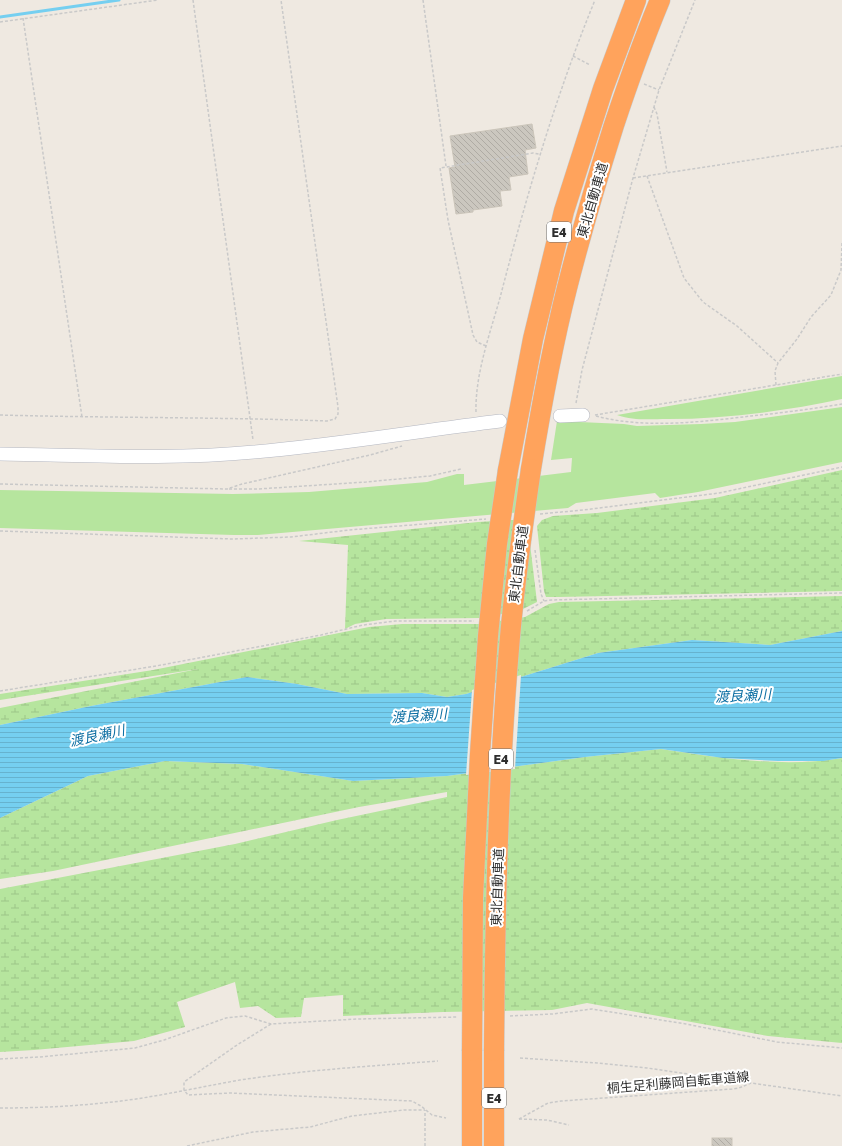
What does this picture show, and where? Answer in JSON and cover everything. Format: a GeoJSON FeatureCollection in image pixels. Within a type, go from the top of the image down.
{"type":"FeatureCollection","features":[{"type":"Feature","properties":{"kind":"highway","name":"東北自動車道"},"geometry":{"type":"LineString","coordinates":[[472,1146],[473,898],[480,754],[488,636],[497,544],[508,470],[532,339],[564,211],[603,89],[636,0]]}},
{"type":"Feature","properties":{"kind":"highway","name":"東北自動車道"},"geometry":{"type":"LineString","coordinates":[[494,1146],[496,897],[502,754],[510,637],[520,544],[544,393],[567,287],[606,150],[625,93],[660,0]]}},
{"type":"Feature","properties":{"kind":"street"},"geometry":{"type":"LineString","coordinates":[[560,416],[584,415]]}},
{"type":"Feature","properties":{"kind":"street"},"geometry":{"type":"LineString","coordinates":[[0,454],[197,456],[254,452],[500,421]]}},
{"type":"Feature","properties":{"kind":"path"},"geometry":{"type":"LineString","coordinates":[[0,22],[158,0]]}},
{"type":"Feature","properties":{"kind":"path"},"geometry":{"type":"LineString","coordinates":[[193,0],[254,452]]}},
{"type":"Feature","properties":{"kind":"path"},"geometry":{"type":"LineString","coordinates":[[0,415],[250,418],[327,421],[335,419],[338,414],[281,0]]}},
{"type":"Feature","properties":{"kind":"path"},"geometry":{"type":"LineString","coordinates":[[423,0],[446,166]]}},
{"type":"Feature","properties":{"kind":"path"},"geometry":{"type":"LineString","coordinates":[[476,424],[478,379],[518,228],[540,154],[573,56],[596,0]]}},
{"type":"Feature","properties":{"kind":"path"},"geometry":{"type":"LineString","coordinates":[[584,415],[582,370],[633,178],[660,90],[695,0]]}},
{"type":"Feature","properties":{"kind":"path"},"geometry":{"type":"LineString","coordinates":[[23,18],[82,417]]}},
{"type":"Feature","properties":{"kind":"path"},"geometry":{"type":"LineString","coordinates":[[573,56],[590,65]]}},
{"type":"Feature","properties":{"kind":"path"},"geometry":{"type":"LineString","coordinates":[[644,84],[660,90]]}},
{"type":"Feature","properties":{"kind":"path"},"geometry":{"type":"LineString","coordinates":[[654,108],[657,114],[667,173]]}},
{"type":"Feature","properties":{"kind":"path"},"geometry":{"type":"LineString","coordinates":[[633,178],[842,146]]}},
{"type":"Feature","properties":{"kind":"path"},"geometry":{"type":"LineString","coordinates":[[486,346],[477,342],[473,335],[448,220],[440,168],[533,153],[540,154]]}},
{"type":"Feature","properties":{"kind":"path"},"geometry":{"type":"LineString","coordinates":[[647,176],[684,278],[703,302],[737,326],[778,362]]}},
{"type":"Feature","properties":{"kind":"path"},"geometry":{"type":"LineString","coordinates":[[776,385],[776,371],[778,362],[797,339],[811,317],[831,295],[841,270],[842,243]]}},
{"type":"Feature","properties":{"kind":"path"},"geometry":{"type":"LineString","coordinates":[[584,415],[842,374]]}},
{"type":"Feature","properties":{"kind":"path"},"geometry":{"type":"LineString","coordinates":[[584,415],[612,420],[639,422],[699,422],[842,404]]}},
{"type":"Feature","properties":{"kind":"path"},"geometry":{"type":"LineString","coordinates":[[227,489],[242,484],[370,455],[406,445]]}},
{"type":"Feature","properties":{"kind":"path"},"geometry":{"type":"LineString","coordinates":[[538,514],[583,510],[719,493],[842,467]]}},
{"type":"Feature","properties":{"kind":"path"},"geometry":{"type":"LineString","coordinates":[[0,484],[227,489],[265,488],[366,482],[430,476],[461,469]]}},
{"type":"Feature","properties":{"kind":"path"},"geometry":{"type":"LineString","coordinates":[[0,531],[261,538],[291,537],[349,530],[486,519]]}},
{"type":"Feature","properties":{"kind":"path"},"geometry":{"type":"LineString","coordinates":[[534,543],[541,594],[544,601]]}},
{"type":"Feature","properties":{"kind":"path"},"geometry":{"type":"LineString","coordinates":[[522,614],[544,601],[558,600],[842,593]]}},
{"type":"Feature","properties":{"kind":"path"},"geometry":{"type":"LineString","coordinates":[[0,691],[156,666],[321,635],[363,625],[395,621],[477,621]]}},
{"type":"Feature","properties":{"kind":"path"},"geometry":{"type":"LineString","coordinates":[[508,1016],[552,1014],[592,1009],[686,1024],[777,1042],[842,1048]]}},
{"type":"Feature","properties":{"kind":"path"},"geometry":{"type":"LineString","coordinates":[[0,1059],[40,1057],[135,1048],[164,1040],[226,1018],[245,1016],[271,1024],[357,1019],[464,1016]]}},
{"type":"Feature","properties":{"kind":"path"},"geometry":{"type":"LineString","coordinates":[[271,1024],[237,1045],[184,1082],[184,1090],[188,1095],[253,1094],[412,1101],[432,1115],[446,1118]]}},
{"type":"Feature","properties":{"kind":"path"},"geometry":{"type":"LineString","coordinates":[[520,1058],[647,1068],[751,1084]]}},
{"type":"Feature","properties":{"kind":"path"},"geometry":{"type":"LineString","coordinates":[[0,1108],[96,1104],[140,1098],[241,1080],[338,1068],[438,1061]]}},
{"type":"Feature","properties":{"kind":"path","name":"桐生足利藤岡自転車道線"},"geometry":{"type":"LineString","coordinates":[[569,1125],[547,1120],[520,1119],[548,1103],[732,1089],[751,1084],[842,1096]]}},
{"type":"Feature","properties":{"kind":"path"},"geometry":{"type":"LineString","coordinates":[[187,1146],[253,1132],[310,1127],[352,1116],[404,1110],[425,1110]]}},
{"type":"Feature","properties":{"kind":"path"},"geometry":{"type":"LineString","coordinates":[[425,1110],[425,1146]]}},
{"type":"Feature","properties":{"kind":"green space"},"geometry":{"type":"Polygon","coordinates":[[[842,376],[842,399],[799,407],[755,414],[690,419],[642,419],[617,415],[842,376]]]}},
{"type":"Feature","properties":{"kind":"green space"},"geometry":{"type":"Polygon","coordinates":[[[842,407],[842,462],[698,492],[660,498],[655,493],[576,503],[568,508],[258,535],[0,528],[0,490],[233,494],[309,492],[427,482],[457,474],[464,474],[464,485],[571,472],[572,458],[551,460],[557,421],[637,426],[701,424],[735,422],[842,407]]]}},
{"type":"Feature","properties":{"kind":"green space"},"geometry":{"type":"Polygon","coordinates":[[[842,470],[842,591],[546,597],[544,591],[537,526],[542,520],[553,516],[597,513],[715,498],[842,470]]]}},
{"type":"Feature","properties":{"kind":"green space"},"geometry":{"type":"Polygon","coordinates":[[[527,519],[537,602],[521,610],[482,618],[386,619],[355,624],[345,629],[348,545],[299,541],[478,522],[527,519]]]}},
{"type":"Feature","properties":{"kind":"green space"},"geometry":{"type":"Polygon","coordinates":[[[842,596],[842,631],[770,645],[692,640],[598,653],[466,694],[447,697],[422,693],[347,694],[297,684],[247,677],[91,706],[0,725],[0,708],[198,669],[0,700],[0,694],[153,670],[369,627],[402,624],[479,624],[525,617],[549,604],[559,602],[842,596]]]}},
{"type":"Feature","properties":{"kind":"green space"},"geometry":{"type":"Polygon","coordinates":[[[661,749],[752,761],[797,762],[842,758],[842,1043],[768,1036],[587,1003],[552,1010],[343,1016],[343,995],[304,998],[301,1017],[276,1018],[258,1006],[240,1008],[235,982],[177,1002],[185,1027],[134,1041],[0,1052],[0,889],[235,844],[337,820],[447,797],[447,792],[359,807],[53,871],[0,879],[0,818],[88,776],[165,761],[242,764],[353,781],[447,776],[585,757],[661,749]]]}},
{"type":"Feature","properties":{"kind":"water","name":"渡良瀬川"},"geometry":{"type":"Polygon","coordinates":[[[842,631],[842,758],[823,761],[778,761],[723,758],[661,749],[585,757],[447,776],[353,781],[242,764],[165,761],[88,776],[0,818],[0,725],[91,706],[247,677],[297,684],[347,694],[422,693],[447,697],[466,694],[598,653],[692,640],[770,645],[842,631]]]}},
{"type":"Feature","properties":{"kind":"pier"},"geometry":{"type":"Polygon","coordinates":[[[521,675],[515,769],[466,775],[472,690],[521,675]]]}},
{"type":"Feature","properties":{"kind":"building"},"geometry":{"type":"Polygon","coordinates":[[[532,124],[536,148],[525,150],[528,174],[509,177],[511,190],[500,191],[502,206],[456,214],[449,168],[455,167],[450,136],[532,124]]]}},
{"type":"Feature","properties":{"kind":"building"},"geometry":{"type":"Polygon","coordinates":[[[712,1138],[732,1138],[732,1146],[712,1146],[712,1138]]]}},
{"type":"Feature","properties":{"kind":"waterway"},"geometry":{"type":"LineString","coordinates":[[0,17],[119,0]]}}]}
